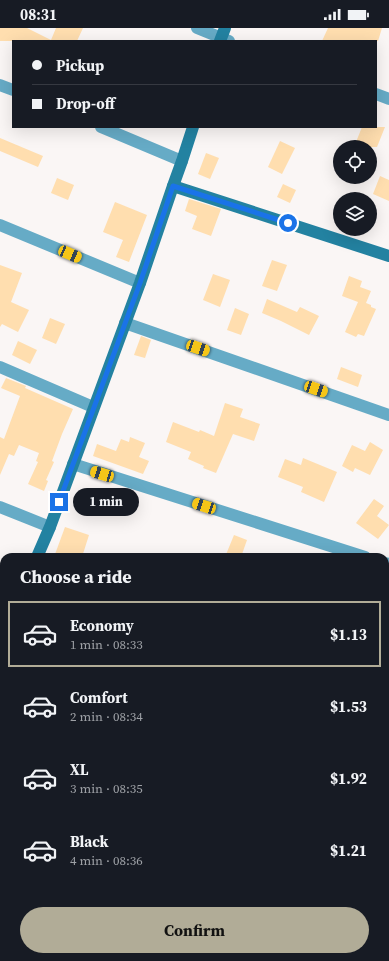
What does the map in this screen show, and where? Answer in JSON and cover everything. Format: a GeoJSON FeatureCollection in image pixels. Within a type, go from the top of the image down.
{"type":"FeatureCollection","features":[{"type":"Feature","properties":{"kind":"street"},"geometry":{"type":"LineString","coordinates":[[197,28],[224,37]]}},
{"type":"Feature","properties":{"kind":"street"},"geometry":{"type":"LineString","coordinates":[[0,85],[12,90]]}},
{"type":"Feature","properties":{"kind":"street"},"geometry":{"type":"LineString","coordinates":[[377,94],[389,99]]}},
{"type":"Feature","properties":{"kind":"street"},"geometry":{"type":"LineString","coordinates":[[103,128],[182,161]]}},
{"type":"Feature","properties":{"kind":"street"},"geometry":{"type":"LineString","coordinates":[[39,553],[50,527],[140,283],[193,128]]}},
{"type":"Feature","properties":{"kind":"street"},"geometry":{"type":"LineString","coordinates":[[173,186],[389,256]]}},
{"type":"Feature","properties":{"kind":"street"},"geometry":{"type":"LineString","coordinates":[[0,225],[140,283]]}},
{"type":"Feature","properties":{"kind":"street"},"geometry":{"type":"LineString","coordinates":[[125,322],[389,415]]}},
{"type":"Feature","properties":{"kind":"street"},"geometry":{"type":"LineString","coordinates":[[0,367],[93,407]]}},
{"type":"Feature","properties":{"kind":"street"},"geometry":{"type":"LineString","coordinates":[[73,464],[352,553]]}},
{"type":"Feature","properties":{"kind":"street"},"geometry":{"type":"LineString","coordinates":[[0,507],[50,527]]}},
{"type":"Feature","properties":{"kind":"building"},"geometry":{"type":"Polygon","coordinates":[[[0,28],[27,28],[51,40],[12,40],[0,41],[0,28]]]}},
{"type":"Feature","properties":{"kind":"building"},"geometry":{"type":"Polygon","coordinates":[[[56,28],[83,28],[77,40],[51,40],[56,28]]]}},
{"type":"Feature","properties":{"kind":"building"},"geometry":{"type":"Polygon","coordinates":[[[328,28],[382,28],[378,41],[322,40],[328,28]]]}},
{"type":"Feature","properties":{"kind":"building"},"geometry":{"type":"Polygon","coordinates":[[[385,127],[377,147],[377,140],[357,140],[362,128],[385,127]]]}},
{"type":"Feature","properties":{"kind":"building"},"geometry":{"type":"Polygon","coordinates":[[[0,138],[43,156],[38,167],[0,151],[0,138]]]}},
{"type":"Feature","properties":{"kind":"building"},"geometry":{"type":"Polygon","coordinates":[[[280,141],[295,148],[282,174],[268,167],[280,141]]]}},
{"type":"Feature","properties":{"kind":"building"},"geometry":{"type":"Polygon","coordinates":[[[206,153],[219,158],[210,179],[198,174],[206,153]]]}},
{"type":"Feature","properties":{"kind":"building"},"geometry":{"type":"Polygon","coordinates":[[[380,176],[389,180],[389,201],[377,196],[377,192],[374,192],[380,176]]]}},
{"type":"Feature","properties":{"kind":"building"},"geometry":{"type":"Polygon","coordinates":[[[57,178],[74,185],[68,200],[51,193],[57,178]]]}},
{"type":"Feature","properties":{"kind":"building"},"geometry":{"type":"Polygon","coordinates":[[[283,184],[296,190],[290,203],[277,197],[283,184]]]}},
{"type":"Feature","properties":{"kind":"building"},"geometry":{"type":"Polygon","coordinates":[[[189,199],[221,209],[211,236],[192,229],[197,216],[185,211],[189,199]]]}},
{"type":"Feature","properties":{"kind":"building"},"geometry":{"type":"Polygon","coordinates":[[[115,202],[147,215],[129,262],[116,257],[123,240],[103,232],[115,202]]]}},
{"type":"Feature","properties":{"kind":"building"},"geometry":{"type":"Polygon","coordinates":[[[272,260],[287,265],[277,291],[262,286],[272,260]]]}},
{"type":"Feature","properties":{"kind":"building"},"geometry":{"type":"Polygon","coordinates":[[[0,265],[22,273],[11,302],[29,310],[18,332],[2,324],[0,327],[0,265]]]}},
{"type":"Feature","properties":{"kind":"building"},"geometry":{"type":"Polygon","coordinates":[[[213,274],[230,280],[220,307],[203,300],[213,274]]]}},
{"type":"Feature","properties":{"kind":"building"},"geometry":{"type":"Polygon","coordinates":[[[349,276],[362,281],[360,287],[371,291],[366,303],[376,309],[364,336],[358,334],[356,337],[345,332],[358,302],[342,296],[349,276]]]}},
{"type":"Feature","properties":{"kind":"building"},"geometry":{"type":"Polygon","coordinates":[[[267,299],[297,312],[300,307],[319,316],[309,335],[262,313],[267,299]]]}},
{"type":"Feature","properties":{"kind":"building"},"geometry":{"type":"Polygon","coordinates":[[[235,308],[249,314],[241,335],[227,330],[235,308]]]}},
{"type":"Feature","properties":{"kind":"building"},"geometry":{"type":"Polygon","coordinates":[[[50,318],[65,324],[56,344],[42,338],[50,318]]]}},
{"type":"Feature","properties":{"kind":"building"},"geometry":{"type":"Polygon","coordinates":[[[141,336],[151,340],[145,358],[134,355],[141,336]]]}},
{"type":"Feature","properties":{"kind":"building"},"geometry":{"type":"Polygon","coordinates":[[[18,341],[37,350],[30,364],[12,355],[18,341]]]}},
{"type":"Feature","properties":{"kind":"building"},"geometry":{"type":"Polygon","coordinates":[[[341,367],[362,375],[358,387],[337,379],[341,367]]]}},
{"type":"Feature","properties":{"kind":"building"},"geometry":{"type":"Polygon","coordinates":[[[6,378],[73,409],[52,461],[54,462],[46,480],[48,481],[44,491],[28,484],[38,462],[36,461],[39,453],[19,445],[14,456],[9,454],[0,475],[0,437],[4,439],[20,396],[1,388],[6,378]]]}},
{"type":"Feature","properties":{"kind":"building"},"geometry":{"type":"Polygon","coordinates":[[[225,403],[243,409],[240,417],[260,424],[254,441],[233,434],[216,473],[203,468],[204,466],[188,459],[191,452],[166,442],[173,422],[214,436],[225,403]]]}},
{"type":"Feature","properties":{"kind":"building"},"geometry":{"type":"Polygon","coordinates":[[[130,437],[145,443],[139,457],[149,461],[143,474],[93,456],[97,444],[116,451],[121,439],[129,442],[130,437]]]}},
{"type":"Feature","properties":{"kind":"building"},"geometry":{"type":"Polygon","coordinates":[[[370,442],[383,450],[370,475],[355,468],[353,472],[342,466],[352,445],[365,451],[370,442]]]}},
{"type":"Feature","properties":{"kind":"building"},"geometry":{"type":"Polygon","coordinates":[[[303,458],[337,472],[324,502],[301,492],[303,487],[278,477],[285,459],[301,465],[303,458]]]}},
{"type":"Feature","properties":{"kind":"building"},"geometry":{"type":"Polygon","coordinates":[[[113,489],[135,497],[130,511],[119,507],[118,511],[106,507],[113,489]]]}},
{"type":"Feature","properties":{"kind":"building"},"geometry":{"type":"Polygon","coordinates":[[[374,499],[384,506],[377,516],[389,525],[378,539],[356,523],[374,499]]]}},
{"type":"Feature","properties":{"kind":"building"},"geometry":{"type":"Polygon","coordinates":[[[65,527],[89,535],[83,553],[55,553],[65,527]]]}},
{"type":"Feature","properties":{"kind":"building"},"geometry":{"type":"Polygon","coordinates":[[[234,535],[247,540],[242,553],[227,553],[234,535]]]}},
{"type":"Feature","properties":{"kind":"route"},"geometry":{"type":"LineString","coordinates":[[59,502],[140,283],[173,186],[288,223]]}}]}
